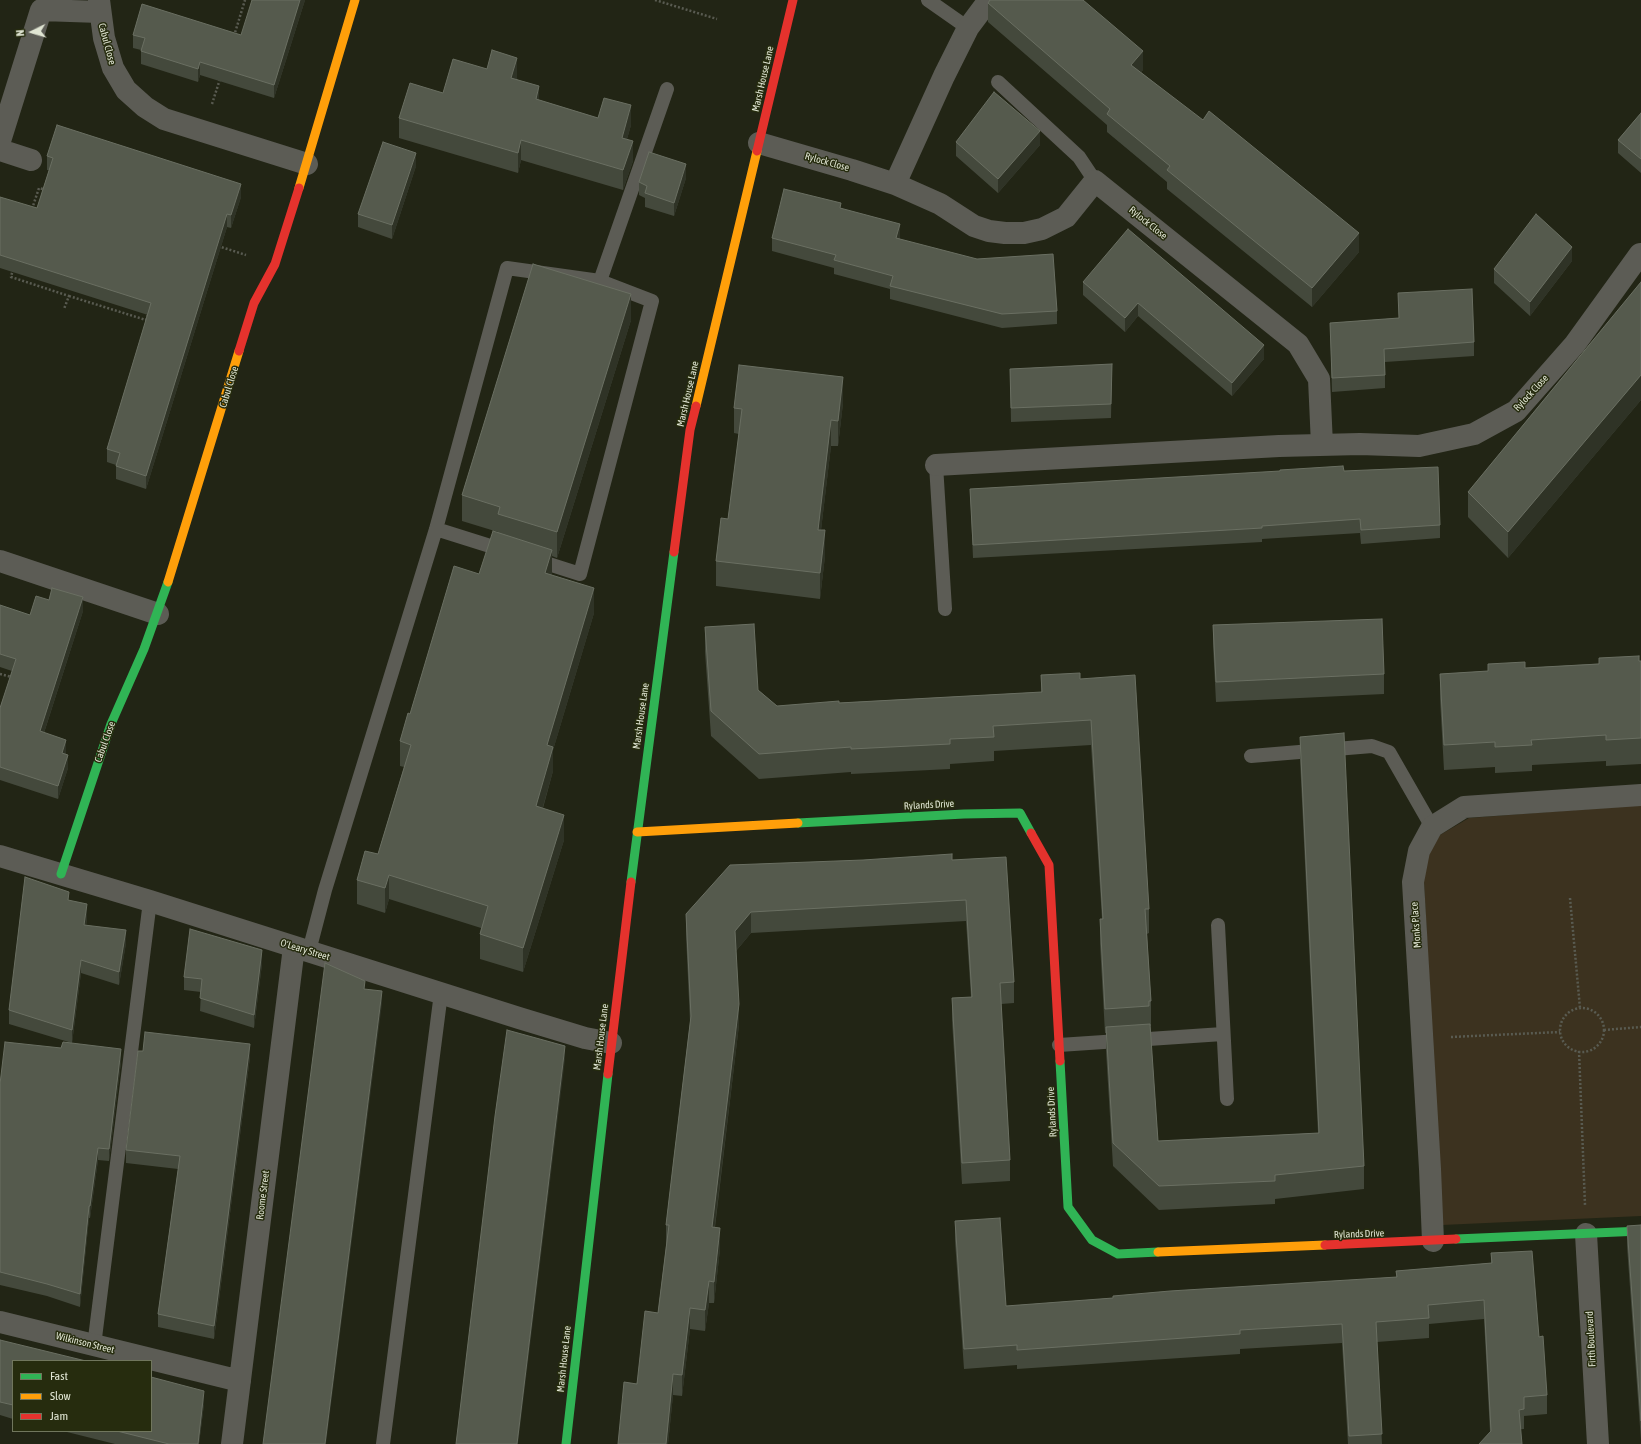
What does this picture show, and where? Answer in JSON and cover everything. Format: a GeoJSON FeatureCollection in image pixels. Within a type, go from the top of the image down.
{"type":"FeatureCollection","features":[{"type":"Feature","properties":{"kind":"street","name":"Cabul Close"},"geometry":{"type":"LineString","coordinates":[[61,874],[111,724],[158,614],[254,303],[275,264],[307,164],[355,0]]}},
{"type":"Feature","properties":{"kind":"street","name":"Marsh House Lane"},"geometry":{"type":"LineString","coordinates":[[566,1444],[611,1043],[690,430],[793,0]]}},
{"type":"Feature","properties":{"kind":"street"},"geometry":{"type":"LineString","coordinates":[[896,184],[944,76],[968,28],[989,0]]}},
{"type":"Feature","properties":{"kind":"street","name":"Cabul Close"},"geometry":{"type":"LineString","coordinates":[[0,140],[41,10],[99,6],[104,38],[113,68],[126,90],[145,108],[164,119],[307,164]]}},
{"type":"Feature","properties":{"kind":"street","name":"Rylock Close"},"geometry":{"type":"LineString","coordinates":[[759,143],[896,184],[940,204],[974,226],[989,231],[1005,233],[1024,233],[1042,229],[1066,217],[1095,181],[1298,344],[1320,379],[1322,445]]}},
{"type":"Feature","properties":{"kind":"street"},"geometry":{"type":"LineString","coordinates":[[0,150],[31,160]]}},
{"type":"Feature","properties":{"kind":"street","name":"Rylock Close"},"geometry":{"type":"LineString","coordinates":[[936,464],[1263,447],[1360,444],[1419,446],[1474,434],[1516,411],[1575,344],[1640,254]]}},
{"type":"Feature","properties":{"kind":"street"},"geometry":{"type":"LineString","coordinates":[[0,561],[158,614]]}},
{"type":"Feature","properties":{"kind":"street","name":"Monks Place"},"geometry":{"type":"LineString","coordinates":[[1433,1241],[1413,882],[1419,851],[1432,827],[1464,807],[1641,795]]}},
{"type":"Feature","properties":{"kind":"street","name":"Rylands Drive"},"geometry":{"type":"LineString","coordinates":[[637,832],[964,814],[1020,813],[1049,865],[1068,1207],[1092,1240],[1118,1254],[1641,1231]]}},
{"type":"Feature","properties":{"kind":"street","name":"O'Leary Street"},"geometry":{"type":"LineString","coordinates":[[0,856],[150,900],[585,1038],[611,1043]]}},
{"type":"Feature","properties":{"kind":"street","name":"Roome Street"},"geometry":{"type":"LineString","coordinates":[[232,1444],[301,949]]}},
{"type":"Feature","properties":{"kind":"street","name":"Firth Boulevard"},"geometry":{"type":"LineString","coordinates":[[1586,1234],[1598,1444]]}},
{"type":"Feature","properties":{"kind":"street","name":"Wilkinson Street"},"geometry":{"type":"LineString","coordinates":[[0,1322],[240,1381]]}},
{"type":"Feature","properties":{"kind":"lane"},"geometry":{"type":"LineString","coordinates":[[928,0],[968,28]]}},
{"type":"Feature","properties":{"kind":"lane"},"geometry":{"type":"LineString","coordinates":[[998,82],[1079,157],[1095,181]]}},
{"type":"Feature","properties":{"kind":"lane"},"geometry":{"type":"LineString","coordinates":[[600,281],[667,89]]}},
{"type":"Feature","properties":{"kind":"lane"},"geometry":{"type":"LineString","coordinates":[[301,949],[325,890],[436,529],[507,268],[600,281],[652,301],[580,574],[436,529]]}},
{"type":"Feature","properties":{"kind":"lane"},"geometry":{"type":"LineString","coordinates":[[936,464],[945,609]]}},
{"type":"Feature","properties":{"kind":"lane"},"geometry":{"type":"LineString","coordinates":[[1251,756],[1372,746],[1389,752],[1432,827]]}},
{"type":"Feature","properties":{"kind":"lane"},"geometry":{"type":"LineString","coordinates":[[94,1346],[150,900]]}},
{"type":"Feature","properties":{"kind":"lane"},"geometry":{"type":"LineString","coordinates":[[1218,925],[1227,1099]]}},
{"type":"Feature","properties":{"kind":"lane"},"geometry":{"type":"LineString","coordinates":[[383,1444],[441,993]]}},
{"type":"Feature","properties":{"kind":"lane"},"geometry":{"type":"LineString","coordinates":[[1059,1045],[1223,1034]]}},
{"type":"Feature","properties":{"kind":"path"},"geometry":{"type":"LineString","coordinates":[[234,36],[245,0]]}},
{"type":"Feature","properties":{"kind":"path"},"geometry":{"type":"LineString","coordinates":[[655,0],[717,19]]}},
{"type":"Feature","properties":{"kind":"path"},"geometry":{"type":"LineString","coordinates":[[204,131],[222,73]]}},
{"type":"Feature","properties":{"kind":"path"},"geometry":{"type":"LineString","coordinates":[[31,214],[39,188],[46,191]]}},
{"type":"Feature","properties":{"kind":"path"},"geometry":{"type":"LineString","coordinates":[[217,245],[275,264]]}},
{"type":"Feature","properties":{"kind":"path"},"geometry":{"type":"LineString","coordinates":[[15,263],[11,277],[146,320],[151,305]]}},
{"type":"Feature","properties":{"kind":"path"},"geometry":{"type":"LineString","coordinates":[[64,310],[69,296]]}},
{"type":"Feature","properties":{"kind":"path"},"geometry":{"type":"LineString","coordinates":[[0,674],[12,677],[14,670]]}},
{"type":"Feature","properties":{"kind":"path"},"geometry":{"type":"LineString","coordinates":[[1570,898],[1580,1008]]}},
{"type":"Feature","properties":{"kind":"path"},"geometry":{"type":"LineString","coordinates":[[1580,1008],[1587,1008],[1594,1011],[1599,1016],[1604,1030],[1599,1043],[1586,1051],[1572,1049],[1567,1045],[1560,1032],[1563,1019],[1567,1014],[1580,1008]]}},
{"type":"Feature","properties":{"kind":"path"},"geometry":{"type":"LineString","coordinates":[[1604,1030],[1641,1026]]}},
{"type":"Feature","properties":{"kind":"path"},"geometry":{"type":"LineString","coordinates":[[1422,1039],[1560,1032]]}},
{"type":"Feature","properties":{"kind":"path"},"geometry":{"type":"LineString","coordinates":[[1579,1051],[1586,1234]]}},
{"type":"Feature","properties":{"kind":"shaded area"},"geometry":{"type":"Polygon","coordinates":[[[1641,805],[1641,1216],[1442,1225],[1424,881],[1428,853],[1440,835],[1469,818],[1641,805]]]}},
{"type":"Feature","properties":{"kind":"building"},"geometry":{"type":"Polygon","coordinates":[[[252,0],[300,0],[274,85],[200,62],[198,69],[141,51],[145,38],[133,35],[142,4],[241,35],[252,0]]]}},
{"type":"Feature","properties":{"kind":"building"},"geometry":{"type":"Polygon","coordinates":[[[990,0],[1083,0],[1143,51],[1131,65],[1203,120],[1209,111],[1359,233],[1312,288],[1167,170],[1170,166],[1107,114],[1110,109],[988,3],[990,0]]]}},
{"type":"Feature","properties":{"kind":"building"},"geometry":{"type":"Polygon","coordinates":[[[492,50],[517,58],[511,78],[539,86],[536,99],[598,118],[604,98],[631,105],[622,138],[633,141],[623,170],[521,140],[518,153],[399,118],[410,83],[443,93],[453,59],[487,69],[492,50]]]}},
{"type":"Feature","properties":{"kind":"building"},"geometry":{"type":"Polygon","coordinates":[[[994,92],[1040,131],[998,179],[956,142],[994,92]]]}},
{"type":"Feature","properties":{"kind":"building"},"geometry":{"type":"Polygon","coordinates":[[[1641,113],[1641,159],[1618,140],[1641,113]]]}},
{"type":"Feature","properties":{"kind":"building"},"geometry":{"type":"Polygon","coordinates":[[[57,125],[241,184],[231,215],[227,214],[146,476],[116,466],[120,453],[107,449],[151,303],[0,255],[0,197],[37,208],[53,158],[47,156],[57,125]]]}},
{"type":"Feature","properties":{"kind":"building"},"geometry":{"type":"Polygon","coordinates":[[[383,142],[416,153],[392,225],[358,214],[383,142]]]}},
{"type":"Feature","properties":{"kind":"building"},"geometry":{"type":"Polygon","coordinates":[[[649,152],[686,164],[674,203],[645,193],[647,186],[639,182],[649,152]]]}},
{"type":"Feature","properties":{"kind":"building"},"geometry":{"type":"Polygon","coordinates":[[[784,189],[841,203],[840,208],[900,224],[896,238],[977,259],[1053,254],[1057,311],[1002,314],[890,286],[893,276],[834,260],[836,255],[772,238],[784,189]]]}},
{"type":"Feature","properties":{"kind":"building"},"geometry":{"type":"Polygon","coordinates":[[[1536,214],[1572,247],[1530,302],[1494,269],[1536,214]]]}},
{"type":"Feature","properties":{"kind":"building"},"geometry":{"type":"Polygon","coordinates":[[[1128,229],[1264,345],[1232,383],[1138,303],[1125,318],[1083,282],[1128,229]]]}},
{"type":"Feature","properties":{"kind":"building"},"geometry":{"type":"Polygon","coordinates":[[[533,264],[631,294],[557,532],[498,514],[500,507],[462,495],[533,264]]]}},
{"type":"Feature","properties":{"kind":"building"},"geometry":{"type":"Polygon","coordinates":[[[1641,282],[1641,375],[1508,532],[1468,492],[1641,282]]]}},
{"type":"Feature","properties":{"kind":"building"},"geometry":{"type":"Polygon","coordinates":[[[1472,289],[1474,342],[1384,349],[1385,375],[1332,378],[1330,323],[1399,318],[1398,293],[1472,289]]]}},
{"type":"Feature","properties":{"kind":"building"},"geometry":{"type":"Polygon","coordinates":[[[1112,364],[1111,404],[1011,408],[1010,369],[1112,364]]]}},
{"type":"Feature","properties":{"kind":"building"},"geometry":{"type":"Polygon","coordinates":[[[739,365],[843,377],[838,421],[831,420],[818,530],[825,530],[820,573],[716,561],[721,518],[728,519],[742,409],[734,408],[739,365]]]}},
{"type":"Feature","properties":{"kind":"building"},"geometry":{"type":"Polygon","coordinates":[[[1343,466],[1344,471],[1438,467],[1440,525],[1361,530],[1360,519],[1262,526],[1262,528],[973,545],[970,489],[1343,466]]]}},
{"type":"Feature","properties":{"kind":"building"},"geometry":{"type":"Polygon","coordinates":[[[493,531],[552,550],[545,573],[594,588],[547,745],[553,747],[536,806],[564,815],[523,948],[480,934],[488,906],[389,875],[385,888],[357,880],[365,851],[378,854],[411,745],[400,741],[408,713],[410,714],[454,566],[479,574],[493,531]]]}},
{"type":"Feature","properties":{"kind":"building"},"geometry":{"type":"Polygon","coordinates":[[[52,588],[83,597],[40,731],[66,740],[62,753],[68,755],[58,786],[0,767],[0,708],[16,659],[0,654],[0,605],[30,615],[36,596],[49,600],[52,588]]]}},
{"type":"Feature","properties":{"kind":"building"},"geometry":{"type":"Polygon","coordinates":[[[1382,619],[1384,674],[1216,682],[1213,625],[1382,619]]]}},
{"type":"Feature","properties":{"kind":"building"},"geometry":{"type":"Polygon","coordinates":[[[754,624],[758,690],[777,706],[839,701],[839,703],[1042,692],[1041,675],[1080,673],[1080,679],[1135,675],[1149,909],[1145,909],[1151,1001],[1149,1001],[1149,1006],[1105,1009],[1100,919],[1103,919],[1091,720],[993,726],[994,737],[950,739],[950,744],[851,749],[851,747],[759,754],[711,711],[705,627],[754,624]]]}},
{"type":"Feature","properties":{"kind":"building"},"geometry":{"type":"Polygon","coordinates":[[[1639,656],[1639,661],[1641,661],[1641,738],[1606,740],[1606,735],[1531,740],[1532,745],[1495,747],[1495,742],[1444,745],[1440,674],[1488,671],[1488,664],[1525,662],[1525,668],[1599,664],[1599,658],[1639,656]]]}},
{"type":"Feature","properties":{"kind":"building"},"geometry":{"type":"Polygon","coordinates":[[[1344,733],[1364,1166],[1275,1175],[1275,1181],[1159,1186],[1113,1143],[1106,1027],[1150,1024],[1158,1141],[1319,1133],[1300,737],[1344,733]]]}},
{"type":"Feature","properties":{"kind":"building"},"geometry":{"type":"Polygon","coordinates":[[[952,854],[952,860],[1006,857],[1014,982],[1000,983],[1010,1160],[962,1163],[952,998],[972,997],[966,900],[751,912],[735,931],[739,1004],[712,1227],[720,1228],[714,1282],[709,1281],[705,1310],[690,1308],[682,1375],[673,1374],[666,1444],[618,1444],[624,1382],[637,1384],[645,1311],[658,1313],[669,1225],[666,1225],[691,1016],[686,914],[730,865],[863,860],[952,854]]]}},
{"type":"Feature","properties":{"kind":"building"},"geometry":{"type":"Polygon","coordinates":[[[25,877],[69,892],[68,900],[87,904],[84,925],[126,930],[119,972],[81,960],[72,1030],[9,1010],[25,877]]]}},
{"type":"Feature","properties":{"kind":"building"},"geometry":{"type":"Polygon","coordinates":[[[190,929],[262,950],[254,1015],[200,998],[202,979],[184,977],[190,929]]]}},
{"type":"Feature","properties":{"kind":"building"},"geometry":{"type":"Polygon","coordinates":[[[325,963],[365,981],[364,989],[382,991],[325,1444],[263,1444],[325,963]]]}},
{"type":"Feature","properties":{"kind":"building"},"geometry":{"type":"Polygon","coordinates":[[[507,1030],[565,1046],[517,1444],[456,1444],[495,1116],[507,1030]]]}},
{"type":"Feature","properties":{"kind":"building"},"geometry":{"type":"Polygon","coordinates":[[[145,1032],[250,1044],[214,1326],[158,1314],[180,1156],[126,1150],[138,1051],[143,1051],[145,1032]]]}},
{"type":"Feature","properties":{"kind":"building"},"geometry":{"type":"Polygon","coordinates":[[[5,1042],[61,1048],[63,1042],[121,1049],[109,1149],[98,1148],[89,1206],[80,1294],[0,1272],[0,1084],[5,1042]]]}},
{"type":"Feature","properties":{"kind":"building"},"geometry":{"type":"Polygon","coordinates":[[[1000,1218],[1006,1306],[1113,1298],[1113,1296],[1170,1291],[1397,1277],[1396,1271],[1492,1263],[1491,1253],[1532,1251],[1539,1337],[1543,1336],[1547,1395],[1524,1397],[1524,1409],[1519,1410],[1522,1444],[1479,1444],[1491,1431],[1484,1300],[1428,1305],[1429,1318],[1376,1322],[1382,1434],[1349,1436],[1342,1324],[1240,1330],[1240,1334],[1017,1350],[1017,1345],[964,1349],[955,1221],[1000,1218]]]}},
{"type":"Feature","properties":{"kind":"building"},"geometry":{"type":"Polygon","coordinates":[[[1641,1225],[1641,1421],[1627,1226],[1641,1225]]]}},
{"type":"Feature","properties":{"kind":"building"},"geometry":{"type":"Polygon","coordinates":[[[0,1340],[82,1360],[12,1360],[12,1405],[0,1402],[0,1340]]]}},
{"type":"Feature","properties":{"kind":"building"},"geometry":{"type":"Polygon","coordinates":[[[152,1377],[204,1391],[198,1444],[169,1444],[121,1432],[152,1432],[152,1377]]]}},
{"type":"Feature","properties":{"kind":"traffic: fast"},"geometry":{"type":"LineString","coordinates":[[631,882],[674,552]]}},
{"type":"Feature","properties":{"kind":"traffic: fast"},"geometry":{"type":"LineString","coordinates":[[61,874],[111,724],[144,649],[168,582]]}},
{"type":"Feature","properties":{"kind":"traffic: fast"},"geometry":{"type":"LineString","coordinates":[[798,823],[964,814],[1020,813],[1031,833]]}},
{"type":"Feature","properties":{"kind":"traffic: fast"},"geometry":{"type":"LineString","coordinates":[[1060,1061],[1068,1207],[1092,1240],[1118,1254],[1158,1252]]}},
{"type":"Feature","properties":{"kind":"traffic: fast"},"geometry":{"type":"LineString","coordinates":[[566,1444],[608,1074]]}},
{"type":"Feature","properties":{"kind":"traffic: fast"},"geometry":{"type":"LineString","coordinates":[[1456,1239],[1641,1231]]}},
{"type":"Feature","properties":{"kind":"traffic: slow"},"geometry":{"type":"LineString","coordinates":[[299,188],[355,0]]}},
{"type":"Feature","properties":{"kind":"traffic: slow"},"geometry":{"type":"LineString","coordinates":[[696,406],[757,151]]}},
{"type":"Feature","properties":{"kind":"traffic: slow"},"geometry":{"type":"LineString","coordinates":[[168,582],[239,351]]}},
{"type":"Feature","properties":{"kind":"traffic: slow"},"geometry":{"type":"LineString","coordinates":[[637,832],[798,823]]}},
{"type":"Feature","properties":{"kind":"traffic: slow"},"geometry":{"type":"LineString","coordinates":[[1158,1252],[1325,1245]]}},
{"type":"Feature","properties":{"kind":"traffic: jam"},"geometry":{"type":"LineString","coordinates":[[757,151],[793,0]]}},
{"type":"Feature","properties":{"kind":"traffic: jam"},"geometry":{"type":"LineString","coordinates":[[239,351],[254,303],[275,264],[299,188]]}},
{"type":"Feature","properties":{"kind":"traffic: jam"},"geometry":{"type":"LineString","coordinates":[[674,552],[690,430],[696,406]]}},
{"type":"Feature","properties":{"kind":"traffic: jam"},"geometry":{"type":"LineString","coordinates":[[1031,833],[1049,865],[1060,1061]]}},
{"type":"Feature","properties":{"kind":"traffic: jam"},"geometry":{"type":"LineString","coordinates":[[608,1074],[631,882]]}},
{"type":"Feature","properties":{"kind":"traffic: jam"},"geometry":{"type":"LineString","coordinates":[[1325,1245],[1456,1239]]}}]}
